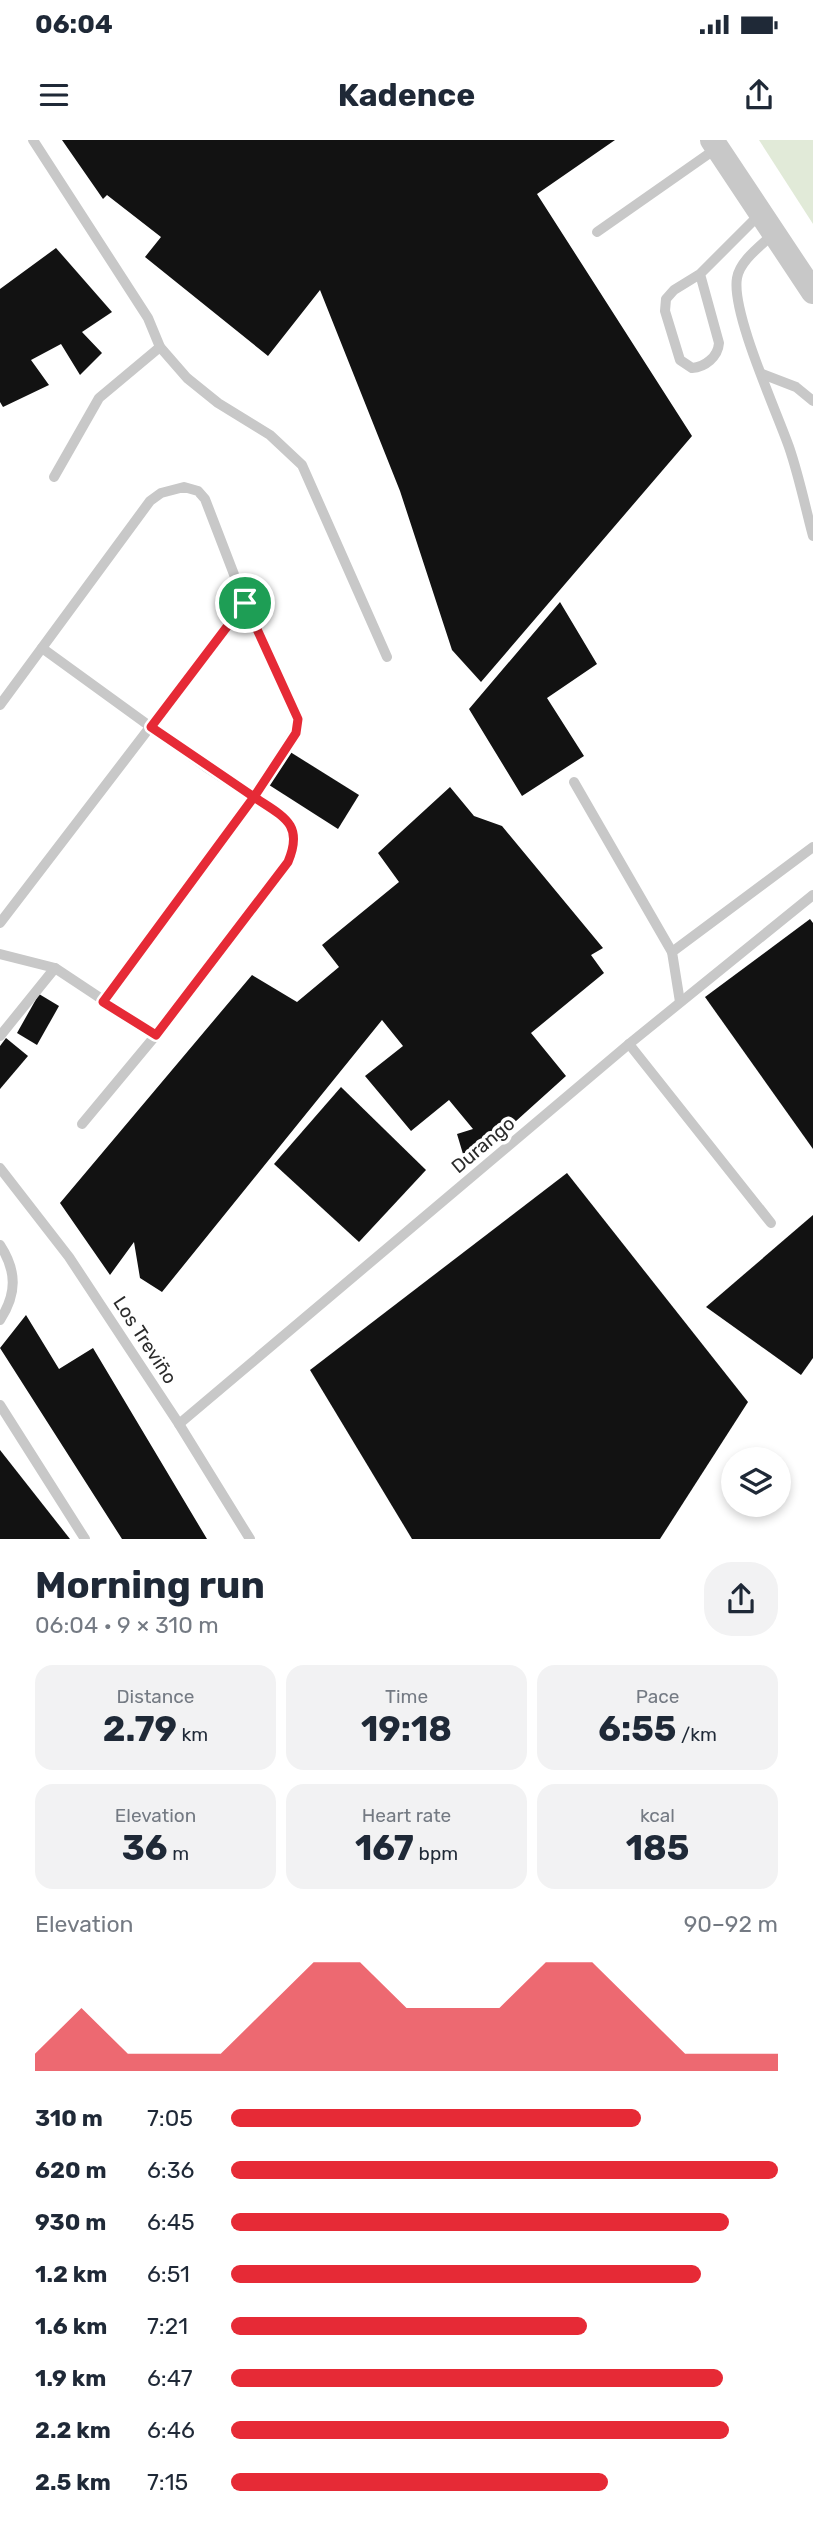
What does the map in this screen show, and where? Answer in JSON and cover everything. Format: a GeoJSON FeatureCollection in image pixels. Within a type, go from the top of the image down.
{"type":"FeatureCollection","features":[{"type":"Feature","properties":{"kind":"street"},"geometry":{"type":"LineString","coordinates":[[715,144],[813,292]]}},
{"type":"Feature","properties":{"kind":"lane"},"geometry":{"type":"LineString","coordinates":[[33,140],[148,318],[160,347],[187,378],[218,403],[270,435],[302,465],[387,657]]}},
{"type":"Feature","properties":{"kind":"lane"},"geometry":{"type":"LineString","coordinates":[[597,232],[715,144]]}},
{"type":"Feature","properties":{"kind":"lane"},"geometry":{"type":"LineString","coordinates":[[700,274],[719,350],[699,368],[691,368],[680,360],[664,303],[669,294],[768,223]]}},
{"type":"Feature","properties":{"kind":"lane"},"geometry":{"type":"LineString","coordinates":[[768,223],[737,275],[736,292],[741,314],[790,449],[813,536]]}},
{"type":"Feature","properties":{"kind":"lane"},"geometry":{"type":"LineString","coordinates":[[54,477],[99,398],[160,347]]}},
{"type":"Feature","properties":{"kind":"lane"},"geometry":{"type":"LineString","coordinates":[[762,374],[796,387],[813,401]]}},
{"type":"Feature","properties":{"kind":"lane"},"geometry":{"type":"LineString","coordinates":[[0,705],[150,501],[184,487],[198,491],[205,499],[245,603],[298,722],[296,733],[254,797],[103,1002]]}},
{"type":"Feature","properties":{"kind":"lane"},"geometry":{"type":"LineString","coordinates":[[0,923],[245,603]]}},
{"type":"Feature","properties":{"kind":"lane"},"geometry":{"type":"LineString","coordinates":[[42,648],[151,727],[285,818],[293,828],[295,838],[288,862],[156,1035],[82,1124]]}},
{"type":"Feature","properties":{"kind":"lane"},"geometry":{"type":"LineString","coordinates":[[574,782],[672,952],[680,1002]]}},
{"type":"Feature","properties":{"kind":"lane"},"geometry":{"type":"LineString","coordinates":[[672,952],[813,847]]}},
{"type":"Feature","properties":{"kind":"lane","name":"Durango"},"geometry":{"type":"LineString","coordinates":[[179,1424],[629,1044],[813,895]]}},
{"type":"Feature","properties":{"kind":"lane"},"geometry":{"type":"LineString","coordinates":[[0,967],[4,955],[55,968],[156,1035]]}},
{"type":"Feature","properties":{"kind":"lane"},"geometry":{"type":"LineString","coordinates":[[0,1036],[55,968]]}},
{"type":"Feature","properties":{"kind":"lane"},"geometry":{"type":"LineString","coordinates":[[629,1044],[771,1223]]}},
{"type":"Feature","properties":{"kind":"lane","name":"Los Treviño"},"geometry":{"type":"LineString","coordinates":[[0,1168],[69,1257],[179,1424],[250,1539]]}},
{"type":"Feature","properties":{"kind":"lane"},"geometry":{"type":"LineString","coordinates":[[0,1245],[10,1260],[13,1282],[9,1306],[0,1320]]}},
{"type":"Feature","properties":{"kind":"lane"},"geometry":{"type":"LineString","coordinates":[[0,1405],[85,1539]]}},
{"type":"Feature","properties":{"kind":"green space"},"geometry":{"type":"Polygon","coordinates":[[[759,140],[813,140],[813,224],[759,140]]]}},
{"type":"Feature","properties":{"kind":"building"},"geometry":{"type":"Polygon","coordinates":[[[62,140],[615,140],[537,194],[692,436],[481,682],[452,650],[400,491],[320,290],[268,356],[145,257],[161,237],[107,195],[103,199],[62,140]]]}},
{"type":"Feature","properties":{"kind":"building"},"geometry":{"type":"Polygon","coordinates":[[[56,248],[112,312],[82,332],[102,353],[80,375],[61,344],[31,360],[49,385],[3,407],[0,402],[0,289],[56,248]]]}},
{"type":"Feature","properties":{"kind":"building"},"geometry":{"type":"Polygon","coordinates":[[[560,602],[597,664],[547,698],[584,756],[522,796],[469,709],[560,602]]]}},
{"type":"Feature","properties":{"kind":"building"},"geometry":{"type":"Polygon","coordinates":[[[287,750],[359,795],[338,829],[266,783],[287,750]]]}},
{"type":"Feature","properties":{"kind":"building"},"geometry":{"type":"Polygon","coordinates":[[[450,787],[474,816],[502,826],[603,948],[591,955],[604,973],[531,1033],[566,1076],[486,1148],[463,1154],[457,1134],[473,1129],[449,1100],[411,1131],[365,1076],[403,1046],[382,1020],[162,1292],[140,1278],[134,1242],[110,1275],[60,1203],[252,975],[297,1002],[339,967],[322,945],[399,882],[378,853],[450,787]]]}},
{"type":"Feature","properties":{"kind":"building"},"geometry":{"type":"Polygon","coordinates":[[[810,919],[813,923],[813,1149],[705,997],[810,919]]]}},
{"type":"Feature","properties":{"kind":"building"},"geometry":{"type":"Polygon","coordinates":[[[39,994],[59,1006],[37,1045],[17,1033],[39,994]]]}},
{"type":"Feature","properties":{"kind":"building"},"geometry":{"type":"Polygon","coordinates":[[[6,1038],[28,1056],[0,1089],[0,1046],[6,1038]]]}},
{"type":"Feature","properties":{"kind":"building"},"geometry":{"type":"Polygon","coordinates":[[[341,1087],[426,1170],[359,1242],[274,1164],[341,1087]]]}},
{"type":"Feature","properties":{"kind":"building"},"geometry":{"type":"Polygon","coordinates":[[[567,1173],[748,1402],[660,1539],[412,1539],[310,1370],[567,1173]]]}},
{"type":"Feature","properties":{"kind":"building"},"geometry":{"type":"Polygon","coordinates":[[[813,1215],[813,1358],[801,1375],[706,1307],[813,1215]]]}},
{"type":"Feature","properties":{"kind":"building"},"geometry":{"type":"Polygon","coordinates":[[[26,1315],[59,1369],[93,1348],[207,1539],[122,1539],[0,1348],[26,1315]]]}},
{"type":"Feature","properties":{"kind":"building"},"geometry":{"type":"Polygon","coordinates":[[[0,1450],[70,1539],[0,1539],[0,1450]]]}},
{"type":"Feature","properties":{"kind":"route"},"geometry":{"type":"LineString","coordinates":[[245,603],[151,727],[206,767],[254,797],[103,1002],[156,1035],[288,862],[293,850],[293,828],[285,818],[254,797],[296,733],[298,719],[245,603]]}}]}
